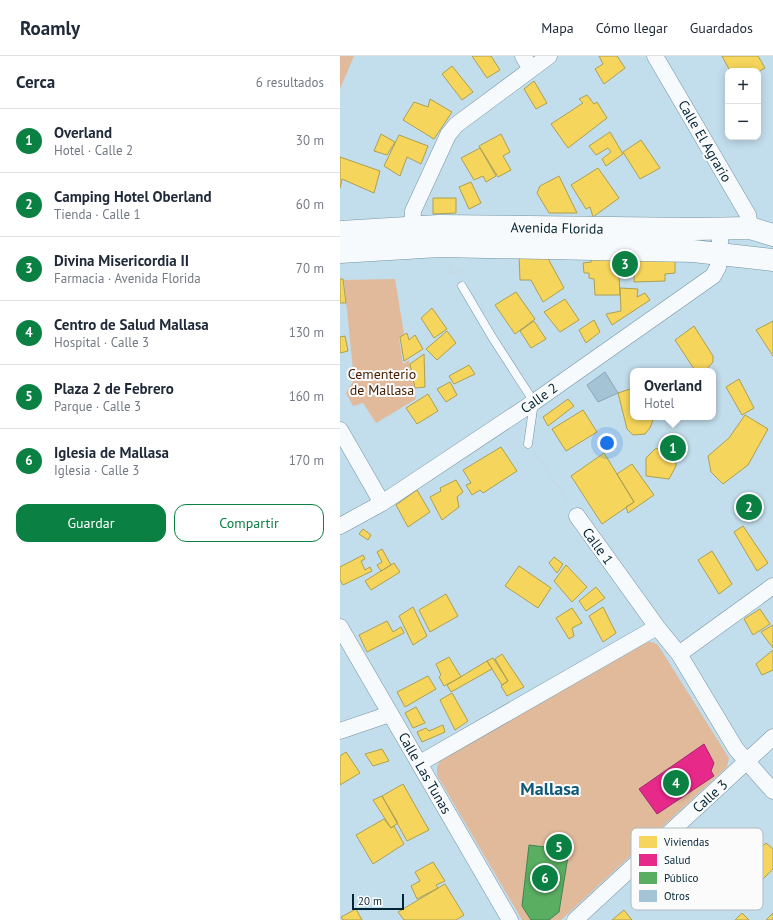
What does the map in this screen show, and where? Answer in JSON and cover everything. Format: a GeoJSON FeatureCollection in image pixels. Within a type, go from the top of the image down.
{"type":"FeatureCollection","features":[{"type":"Feature","properties":{"kind":"main road","name":"Avenida Florida"},"geometry":{"type":"LineString","coordinates":[[340,232],[413,238],[750,228],[773,235]]}},
{"type":"Feature","properties":{"kind":"main road"},"geometry":{"type":"LineString","coordinates":[[746,258],[739,255],[734,249],[733,241],[736,234],[742,229],[750,228]]}},
{"type":"Feature","properties":{"kind":"main road","name":"Avenida Florida"},"geometry":{"type":"LineString","coordinates":[[340,252],[413,238],[439,246],[719,254],[773,260]]}},
{"type":"Feature","properties":{"kind":"street"},"geometry":{"type":"LineString","coordinates":[[413,238],[413,211],[448,135],[527,62],[549,56]]}},
{"type":"Feature","properties":{"kind":"street","name":"Calle El Agrario"},"geometry":{"type":"LineString","coordinates":[[655,56],[748,216],[750,228]]}},
{"type":"Feature","properties":{"kind":"street","name":"Calle 2"},"geometry":{"type":"LineString","coordinates":[[340,526],[382,503],[534,402],[713,276],[718,267],[721,228]]}},
{"type":"Feature","properties":{"kind":"street"},"geometry":{"type":"LineString","coordinates":[[340,430],[382,503]]}},
{"type":"Feature","properties":{"kind":"street","name":"Calle 1"},"geometry":{"type":"LineString","coordinates":[[577,516],[657,627],[679,654],[736,749],[773,791]]}},
{"type":"Feature","properties":{"kind":"street"},"geometry":{"type":"LineString","coordinates":[[679,654],[773,586]]}},
{"type":"Feature","properties":{"kind":"street","name":"Calle Las Tunas"},"geometry":{"type":"LineString","coordinates":[[340,627],[510,920]]}},
{"type":"Feature","properties":{"kind":"street"},"geometry":{"type":"LineString","coordinates":[[420,763],[657,627]]}},
{"type":"Feature","properties":{"kind":"street"},"geometry":{"type":"LineString","coordinates":[[340,731],[390,714]]}},
{"type":"Feature","properties":{"kind":"street","name":"Calle 3"},"geometry":{"type":"LineString","coordinates":[[675,828],[773,737]]}},
{"type":"Feature","properties":{"kind":"street","name":"Calle 3"},"geometry":{"type":"LineString","coordinates":[[575,920],[631,869]]}},
{"type":"Feature","properties":{"kind":"lane"},"geometry":{"type":"LineString","coordinates":[[462,286],[492,337],[534,402],[528,444]]}},
{"type":"Feature","properties":{"kind":"path","name":"Calle 1"},"geometry":{"type":"LineString","coordinates":[[528,444],[577,516]]}},
{"type":"Feature","properties":{"kind":"green space"},"geometry":{"type":"Polygon","coordinates":[[[340,56],[354,56],[340,89],[340,56]]]}},
{"type":"Feature","properties":{"kind":"green space","name":"Cementerio de Mallasa"},"geometry":{"type":"Polygon","coordinates":[[[395,279],[404,334],[399,338],[403,364],[409,360],[416,399],[376,423],[363,403],[353,406],[346,393],[354,380],[344,280],[395,279]]]}},
{"type":"Feature","properties":{"kind":"green space"},"geometry":{"type":"Polygon","coordinates":[[[648,642],[653,642],[658,645],[729,758],[727,767],[661,828],[631,828],[631,855],[561,920],[522,920],[437,775],[437,767],[440,761],[648,642]]]}},
{"type":"Feature","properties":{"kind":"building: Viviendas"},"geometry":{"type":"Polygon","coordinates":[[[472,56],[491,56],[500,70],[487,78],[472,56]]]}},
{"type":"Feature","properties":{"kind":"building: Viviendas"},"geometry":{"type":"Polygon","coordinates":[[[599,56],[617,56],[625,68],[604,84],[595,69],[603,64],[599,56]]]}},
{"type":"Feature","properties":{"kind":"building: Viviendas"},"geometry":{"type":"Polygon","coordinates":[[[722,56],[758,56],[765,68],[761,70],[761,68],[728,68],[722,56]]]}},
{"type":"Feature","properties":{"kind":"building: Viviendas"},"geometry":{"type":"Polygon","coordinates":[[[452,66],[473,92],[462,100],[442,74],[452,66]]]}},
{"type":"Feature","properties":{"kind":"building: Viviendas"},"geometry":{"type":"Polygon","coordinates":[[[534,81],[547,103],[536,109],[524,89],[534,81]]]}},
{"type":"Feature","properties":{"kind":"building: Viviendas"},"geometry":{"type":"Polygon","coordinates":[[[587,95],[594,104],[597,102],[607,118],[568,148],[551,124],[583,103],[579,99],[587,95]]]}},
{"type":"Feature","properties":{"kind":"building: Viviendas"},"geometry":{"type":"Polygon","coordinates":[[[430,99],[452,112],[434,139],[403,120],[414,102],[428,107],[430,99]]]}},
{"type":"Feature","properties":{"kind":"building: Viviendas"},"geometry":{"type":"Polygon","coordinates":[[[610,132],[623,154],[606,166],[602,159],[611,152],[608,148],[596,155],[589,146],[610,132]]]}},
{"type":"Feature","properties":{"kind":"building: Viviendas"},"geometry":{"type":"Polygon","coordinates":[[[381,134],[395,142],[387,155],[374,151],[381,134]]]}},
{"type":"Feature","properties":{"kind":"building: Viviendas"},"geometry":{"type":"Polygon","coordinates":[[[501,134],[510,152],[503,156],[511,170],[498,177],[479,146],[501,134]]]}},
{"type":"Feature","properties":{"kind":"building: Viviendas"},"geometry":{"type":"Polygon","coordinates":[[[399,135],[428,146],[421,164],[407,157],[400,176],[384,166],[399,135]]]}},
{"type":"Feature","properties":{"kind":"building: Viviendas"},"geometry":{"type":"Polygon","coordinates":[[[641,140],[660,168],[640,179],[623,152],[641,140]]]}},
{"type":"Feature","properties":{"kind":"building: Viviendas"},"geometry":{"type":"Polygon","coordinates":[[[480,148],[496,176],[486,182],[483,176],[474,180],[461,158],[480,148]]]}},
{"type":"Feature","properties":{"kind":"building: Viviendas"},"geometry":{"type":"Polygon","coordinates":[[[340,157],[380,171],[374,193],[342,179],[340,188],[340,157]]]}},
{"type":"Feature","properties":{"kind":"building: Viviendas"},"geometry":{"type":"Polygon","coordinates":[[[598,168],[619,198],[593,217],[590,207],[586,209],[571,185],[598,168]]]}},
{"type":"Feature","properties":{"kind":"building: Viviendas"},"geometry":{"type":"Polygon","coordinates":[[[559,176],[577,213],[549,213],[537,193],[540,186],[559,176]]]}},
{"type":"Feature","properties":{"kind":"building: Viviendas"},"geometry":{"type":"Polygon","coordinates":[[[471,182],[481,203],[469,209],[459,187],[471,182]]]}},
{"type":"Feature","properties":{"kind":"building: Viviendas"},"geometry":{"type":"Polygon","coordinates":[[[433,198],[456,198],[456,213],[433,214],[433,198]]]}},
{"type":"Feature","properties":{"kind":"building: Viviendas"},"geometry":{"type":"Polygon","coordinates":[[[545,253],[564,288],[543,302],[531,280],[520,280],[519,255],[545,253]]]}},
{"type":"Feature","properties":{"kind":"building: Viviendas"},"geometry":{"type":"Polygon","coordinates":[[[592,258],[618,258],[620,295],[595,295],[594,279],[589,278],[589,273],[584,273],[583,263],[591,262],[592,258]]]}},
{"type":"Feature","properties":{"kind":"building: Viviendas"},"geometry":{"type":"Polygon","coordinates":[[[675,258],[675,273],[665,274],[665,281],[634,282],[634,259],[675,258]]]}},
{"type":"Feature","properties":{"kind":"building: Viviendas"},"geometry":{"type":"Polygon","coordinates":[[[340,279],[343,279],[346,303],[340,303],[340,279]]]}},
{"type":"Feature","properties":{"kind":"building: Viviendas"},"geometry":{"type":"Polygon","coordinates":[[[620,288],[638,289],[637,297],[645,293],[650,300],[612,325],[606,314],[621,311],[620,288]]]}},
{"type":"Feature","properties":{"kind":"building: Viviendas"},"geometry":{"type":"Polygon","coordinates":[[[516,292],[535,319],[515,334],[495,305],[516,292]]]}},
{"type":"Feature","properties":{"kind":"building: Viviendas"},"geometry":{"type":"Polygon","coordinates":[[[565,299],[579,320],[560,332],[544,312],[565,299]]]}},
{"type":"Feature","properties":{"kind":"building: Viviendas"},"geometry":{"type":"Polygon","coordinates":[[[432,308],[447,329],[434,338],[421,318],[432,308]]]}},
{"type":"Feature","properties":{"kind":"building: Viviendas"},"geometry":{"type":"Polygon","coordinates":[[[594,320],[600,332],[586,343],[579,330],[594,320]]]}},
{"type":"Feature","properties":{"kind":"building: Viviendas"},"geometry":{"type":"Polygon","coordinates":[[[534,321],[546,339],[531,348],[520,331],[534,321]]]}},
{"type":"Feature","properties":{"kind":"building: Viviendas"},"geometry":{"type":"Polygon","coordinates":[[[773,321],[773,356],[756,330],[773,321]]]}},
{"type":"Feature","properties":{"kind":"building: Viviendas"},"geometry":{"type":"Polygon","coordinates":[[[694,326],[713,356],[713,362],[708,368],[693,368],[675,340],[694,326]]]}},
{"type":"Feature","properties":{"kind":"building: Viviendas"},"geometry":{"type":"Polygon","coordinates":[[[447,331],[456,343],[437,360],[426,349],[447,331]]]}},
{"type":"Feature","properties":{"kind":"building: Viviendas"},"geometry":{"type":"Polygon","coordinates":[[[407,333],[409,340],[415,335],[423,349],[404,361],[400,337],[407,333]]]}},
{"type":"Feature","properties":{"kind":"building: Viviendas"},"geometry":{"type":"Polygon","coordinates":[[[345,336],[348,351],[340,353],[340,337],[345,336]]]}},
{"type":"Feature","properties":{"kind":"building: Viviendas"},"geometry":{"type":"Polygon","coordinates":[[[424,354],[425,387],[415,388],[410,364],[424,354]]]}},
{"type":"Feature","properties":{"kind":"building: Viviendas"},"geometry":{"type":"Polygon","coordinates":[[[469,365],[475,374],[454,384],[449,376],[469,365]]]}},
{"type":"Feature","properties":{"kind":"building: Viviendas"},"geometry":{"type":"Polygon","coordinates":[[[739,379],[754,408],[742,415],[726,387],[739,379]]]}},
{"type":"Feature","properties":{"kind":"building: Viviendas"},"geometry":{"type":"Polygon","coordinates":[[[450,382],[457,395],[446,402],[437,389],[450,382]]]}},
{"type":"Feature","properties":{"kind":"building: Viviendas"},"geometry":{"type":"Polygon","coordinates":[[[630,389],[630,420],[653,420],[650,428],[645,434],[633,435],[627,429],[618,393],[630,389]]]}},
{"type":"Feature","properties":{"kind":"building: Viviendas"},"geometry":{"type":"Polygon","coordinates":[[[428,394],[438,411],[417,424],[406,408],[428,394]]]}},
{"type":"Feature","properties":{"kind":"building: Viviendas"},"geometry":{"type":"Polygon","coordinates":[[[568,399],[574,406],[548,426],[543,417],[568,399]]]}},
{"type":"Feature","properties":{"kind":"building: Viviendas"},"geometry":{"type":"Polygon","coordinates":[[[583,410],[597,432],[566,451],[552,429],[583,410]]]}},
{"type":"Feature","properties":{"kind":"building: Viviendas"},"geometry":{"type":"Polygon","coordinates":[[[745,415],[768,429],[748,465],[723,484],[711,472],[708,456],[729,438],[745,415]]]}},
{"type":"Feature","properties":{"kind":"building: Viviendas"},"geometry":{"type":"Polygon","coordinates":[[[501,447],[517,471],[483,493],[480,490],[472,495],[466,485],[471,483],[463,470],[501,447]]]}},
{"type":"Feature","properties":{"kind":"building: Viviendas"},"geometry":{"type":"Polygon","coordinates":[[[666,447],[675,456],[676,466],[669,479],[646,476],[646,458],[655,449],[666,447]]]}},
{"type":"Feature","properties":{"kind":"building: Viviendas"},"geometry":{"type":"Polygon","coordinates":[[[604,453],[634,502],[602,524],[571,476],[604,453]]]}},
{"type":"Feature","properties":{"kind":"building: Viviendas"},"geometry":{"type":"Polygon","coordinates":[[[632,464],[654,495],[628,513],[626,507],[634,502],[617,474],[632,464]]]}},
{"type":"Feature","properties":{"kind":"building: Viviendas"},"geometry":{"type":"Polygon","coordinates":[[[456,480],[463,492],[457,497],[459,507],[442,520],[430,497],[441,491],[440,488],[456,480]]]}},
{"type":"Feature","properties":{"kind":"building: Viviendas"},"geometry":{"type":"Polygon","coordinates":[[[417,490],[430,512],[408,527],[396,505],[417,490]]]}},
{"type":"Feature","properties":{"kind":"building: Viviendas"},"geometry":{"type":"Polygon","coordinates":[[[743,526],[768,563],[757,571],[734,532],[743,526]]]}},
{"type":"Feature","properties":{"kind":"building: Viviendas"},"geometry":{"type":"Polygon","coordinates":[[[363,529],[371,535],[368,540],[359,534],[363,529]]]}},
{"type":"Feature","properties":{"kind":"building: Viviendas"},"geometry":{"type":"Polygon","coordinates":[[[382,549],[391,565],[381,571],[377,565],[382,562],[377,552],[382,549]]]}},
{"type":"Feature","properties":{"kind":"building: Viviendas"},"geometry":{"type":"Polygon","coordinates":[[[712,551],[732,584],[719,594],[698,560],[712,551]]]}},
{"type":"Feature","properties":{"kind":"building: Viviendas"},"geometry":{"type":"Polygon","coordinates":[[[363,555],[365,559],[361,561],[365,570],[370,567],[372,571],[343,585],[340,580],[340,567],[363,555]]]}},
{"type":"Feature","properties":{"kind":"building: Viviendas"},"geometry":{"type":"Polygon","coordinates":[[[554,557],[563,564],[557,573],[549,563],[554,557]]]}},
{"type":"Feature","properties":{"kind":"building: Viviendas"},"geometry":{"type":"Polygon","coordinates":[[[394,563],[400,572],[371,590],[365,581],[394,563]]]}},
{"type":"Feature","properties":{"kind":"building: Viviendas"},"geometry":{"type":"Polygon","coordinates":[[[566,565],[587,587],[572,602],[554,581],[566,565]]]}},
{"type":"Feature","properties":{"kind":"building: Viviendas"},"geometry":{"type":"Polygon","coordinates":[[[519,566],[551,588],[538,608],[505,586],[519,566]]]}},
{"type":"Feature","properties":{"kind":"building: Viviendas"},"geometry":{"type":"Polygon","coordinates":[[[596,587],[605,598],[586,611],[579,601],[596,587]]]}},
{"type":"Feature","properties":{"kind":"building: Viviendas"},"geometry":{"type":"Polygon","coordinates":[[[446,594],[458,616],[430,632],[419,610],[446,594]]]}},
{"type":"Feature","properties":{"kind":"building: Viviendas"},"geometry":{"type":"Polygon","coordinates":[[[413,607],[427,636],[413,645],[399,616],[413,607]]]}},
{"type":"Feature","properties":{"kind":"building: Viviendas"},"geometry":{"type":"Polygon","coordinates":[[[603,607],[616,633],[603,642],[589,616],[603,607]]]}},
{"type":"Feature","properties":{"kind":"building: Viviendas"},"geometry":{"type":"Polygon","coordinates":[[[572,608],[582,623],[572,628],[574,636],[569,639],[556,618],[572,608]]]}},
{"type":"Feature","properties":{"kind":"building: Viviendas"},"geometry":{"type":"Polygon","coordinates":[[[760,609],[770,624],[753,635],[744,619],[760,609]]]}},
{"type":"Feature","properties":{"kind":"building: Viviendas"},"geometry":{"type":"Polygon","coordinates":[[[387,621],[393,632],[401,627],[404,633],[367,652],[359,635],[387,621]]]}},
{"type":"Feature","properties":{"kind":"building: Viviendas"},"geometry":{"type":"Polygon","coordinates":[[[773,625],[773,648],[761,632],[773,625]]]}},
{"type":"Feature","properties":{"kind":"building: Viviendas"},"geometry":{"type":"Polygon","coordinates":[[[773,650],[773,670],[762,675],[756,664],[773,650]]]}},
{"type":"Feature","properties":{"kind":"building: Viviendas"},"geometry":{"type":"Polygon","coordinates":[[[502,654],[524,687],[507,696],[501,686],[508,681],[495,659],[502,654]]]}},
{"type":"Feature","properties":{"kind":"building: Viviendas"},"geometry":{"type":"Polygon","coordinates":[[[449,657],[461,677],[444,686],[439,677],[441,675],[436,664],[449,657]]]}},
{"type":"Feature","properties":{"kind":"building: Viviendas"},"geometry":{"type":"Polygon","coordinates":[[[493,658],[508,681],[502,685],[487,661],[493,658]]]}},
{"type":"Feature","properties":{"kind":"building: Viviendas"},"geometry":{"type":"Polygon","coordinates":[[[487,661],[492,669],[451,692],[447,685],[487,661]]]}},
{"type":"Feature","properties":{"kind":"building: Viviendas"},"geometry":{"type":"Polygon","coordinates":[[[428,676],[436,689],[405,707],[397,692],[428,676]]]}},
{"type":"Feature","properties":{"kind":"building: Viviendas"},"geometry":{"type":"Polygon","coordinates":[[[452,693],[468,721],[455,730],[440,700],[452,693]]]}},
{"type":"Feature","properties":{"kind":"building: Viviendas"},"geometry":{"type":"Polygon","coordinates":[[[416,707],[425,723],[413,728],[405,713],[416,707]]]}},
{"type":"Feature","properties":{"kind":"building: Viviendas"},"geometry":{"type":"Polygon","coordinates":[[[443,725],[445,732],[422,742],[417,732],[426,728],[429,731],[443,725]]]}},
{"type":"Feature","properties":{"kind":"building: Viviendas"},"geometry":{"type":"Polygon","coordinates":[[[382,749],[389,761],[373,766],[365,754],[382,749]]]}},
{"type":"Feature","properties":{"kind":"building: Viviendas"},"geometry":{"type":"Polygon","coordinates":[[[346,752],[360,773],[340,785],[340,756],[346,752]]]}},
{"type":"Feature","properties":{"kind":"building: Viviendas"},"geometry":{"type":"Polygon","coordinates":[[[403,784],[429,830],[407,841],[382,796],[403,784]]]}},
{"type":"Feature","properties":{"kind":"building: Viviendas"},"geometry":{"type":"Polygon","coordinates":[[[382,796],[398,823],[391,828],[373,800],[382,796]]]}},
{"type":"Feature","properties":{"kind":"building: Viviendas"},"geometry":{"type":"Polygon","coordinates":[[[384,819],[391,828],[394,826],[404,844],[373,864],[356,835],[384,819]]]}},
{"type":"Feature","properties":{"kind":"building: Viviendas"},"geometry":{"type":"Polygon","coordinates":[[[766,843],[773,849],[773,869],[763,879],[763,846],[766,843]]]}},
{"type":"Feature","properties":{"kind":"building: Viviendas"},"geometry":{"type":"Polygon","coordinates":[[[433,862],[445,881],[436,885],[438,888],[417,899],[411,886],[420,881],[415,872],[433,862]]]}},
{"type":"Feature","properties":{"kind":"building: Viviendas"},"geometry":{"type":"Polygon","coordinates":[[[445,884],[464,915],[456,920],[404,920],[398,912],[445,884]]]}},
{"type":"Feature","properties":{"kind":"building: Viviendas"},"geometry":{"type":"Polygon","coordinates":[[[356,909],[362,920],[343,920],[341,917],[356,909]]]}},
{"type":"Feature","properties":{"kind":"building: Viviendas"},"geometry":{"type":"Polygon","coordinates":[[[624,910],[632,920],[612,920],[624,910]]]}},
{"type":"Feature","properties":{"kind":"building: Viviendas"},"geometry":{"type":"Polygon","coordinates":[[[742,913],[749,920],[735,920],[742,913]]]}},
{"type":"Feature","properties":{"kind":"building: Viviendas"},"geometry":{"type":"Polygon","coordinates":[[[773,913],[773,920],[766,920],[773,913]]]}},
{"type":"Feature","properties":{"kind":"building: Salud"},"geometry":{"type":"Polygon","coordinates":[[[704,744],[714,763],[711,771],[714,776],[657,814],[639,789],[704,744]]]}},
{"type":"Feature","properties":{"kind":"building: Público"},"geometry":{"type":"Polygon","coordinates":[[[529,845],[569,850],[559,912],[549,920],[531,920],[522,906],[529,845]]]}},
{"type":"Feature","properties":{"kind":"building: Otros"},"geometry":{"type":"Polygon","coordinates":[[[605,372],[618,393],[598,402],[587,385],[605,372]]]}},
{"type":"Feature","properties":{"kind":"place","name":"Divina Misericordia II"},"geometry":{"type":"Point","coordinates":[625,264]}},
{"type":"Feature","properties":{"kind":"place","name":"Overland"},"geometry":{"type":"Point","coordinates":[673,448]}},
{"type":"Feature","properties":{"kind":"place","name":"Camping Hotel Oberland"},"geometry":{"type":"Point","coordinates":[749,507]}},
{"type":"Feature","properties":{"kind":"place","name":"Centro de Salud Mallasa"},"geometry":{"type":"Point","coordinates":[676,783]}},
{"type":"Feature","properties":{"kind":"place","name":"Plaza 2 de Febrero"},"geometry":{"type":"Point","coordinates":[559,847]}},
{"type":"Feature","properties":{"kind":"place","name":"Iglesia de Mallasa"},"geometry":{"type":"Point","coordinates":[545,878]}},
{"type":"Feature","properties":{"kind":"district","name":"Mallasa"},"geometry":{"type":"Point","coordinates":[550,788]}}]}
